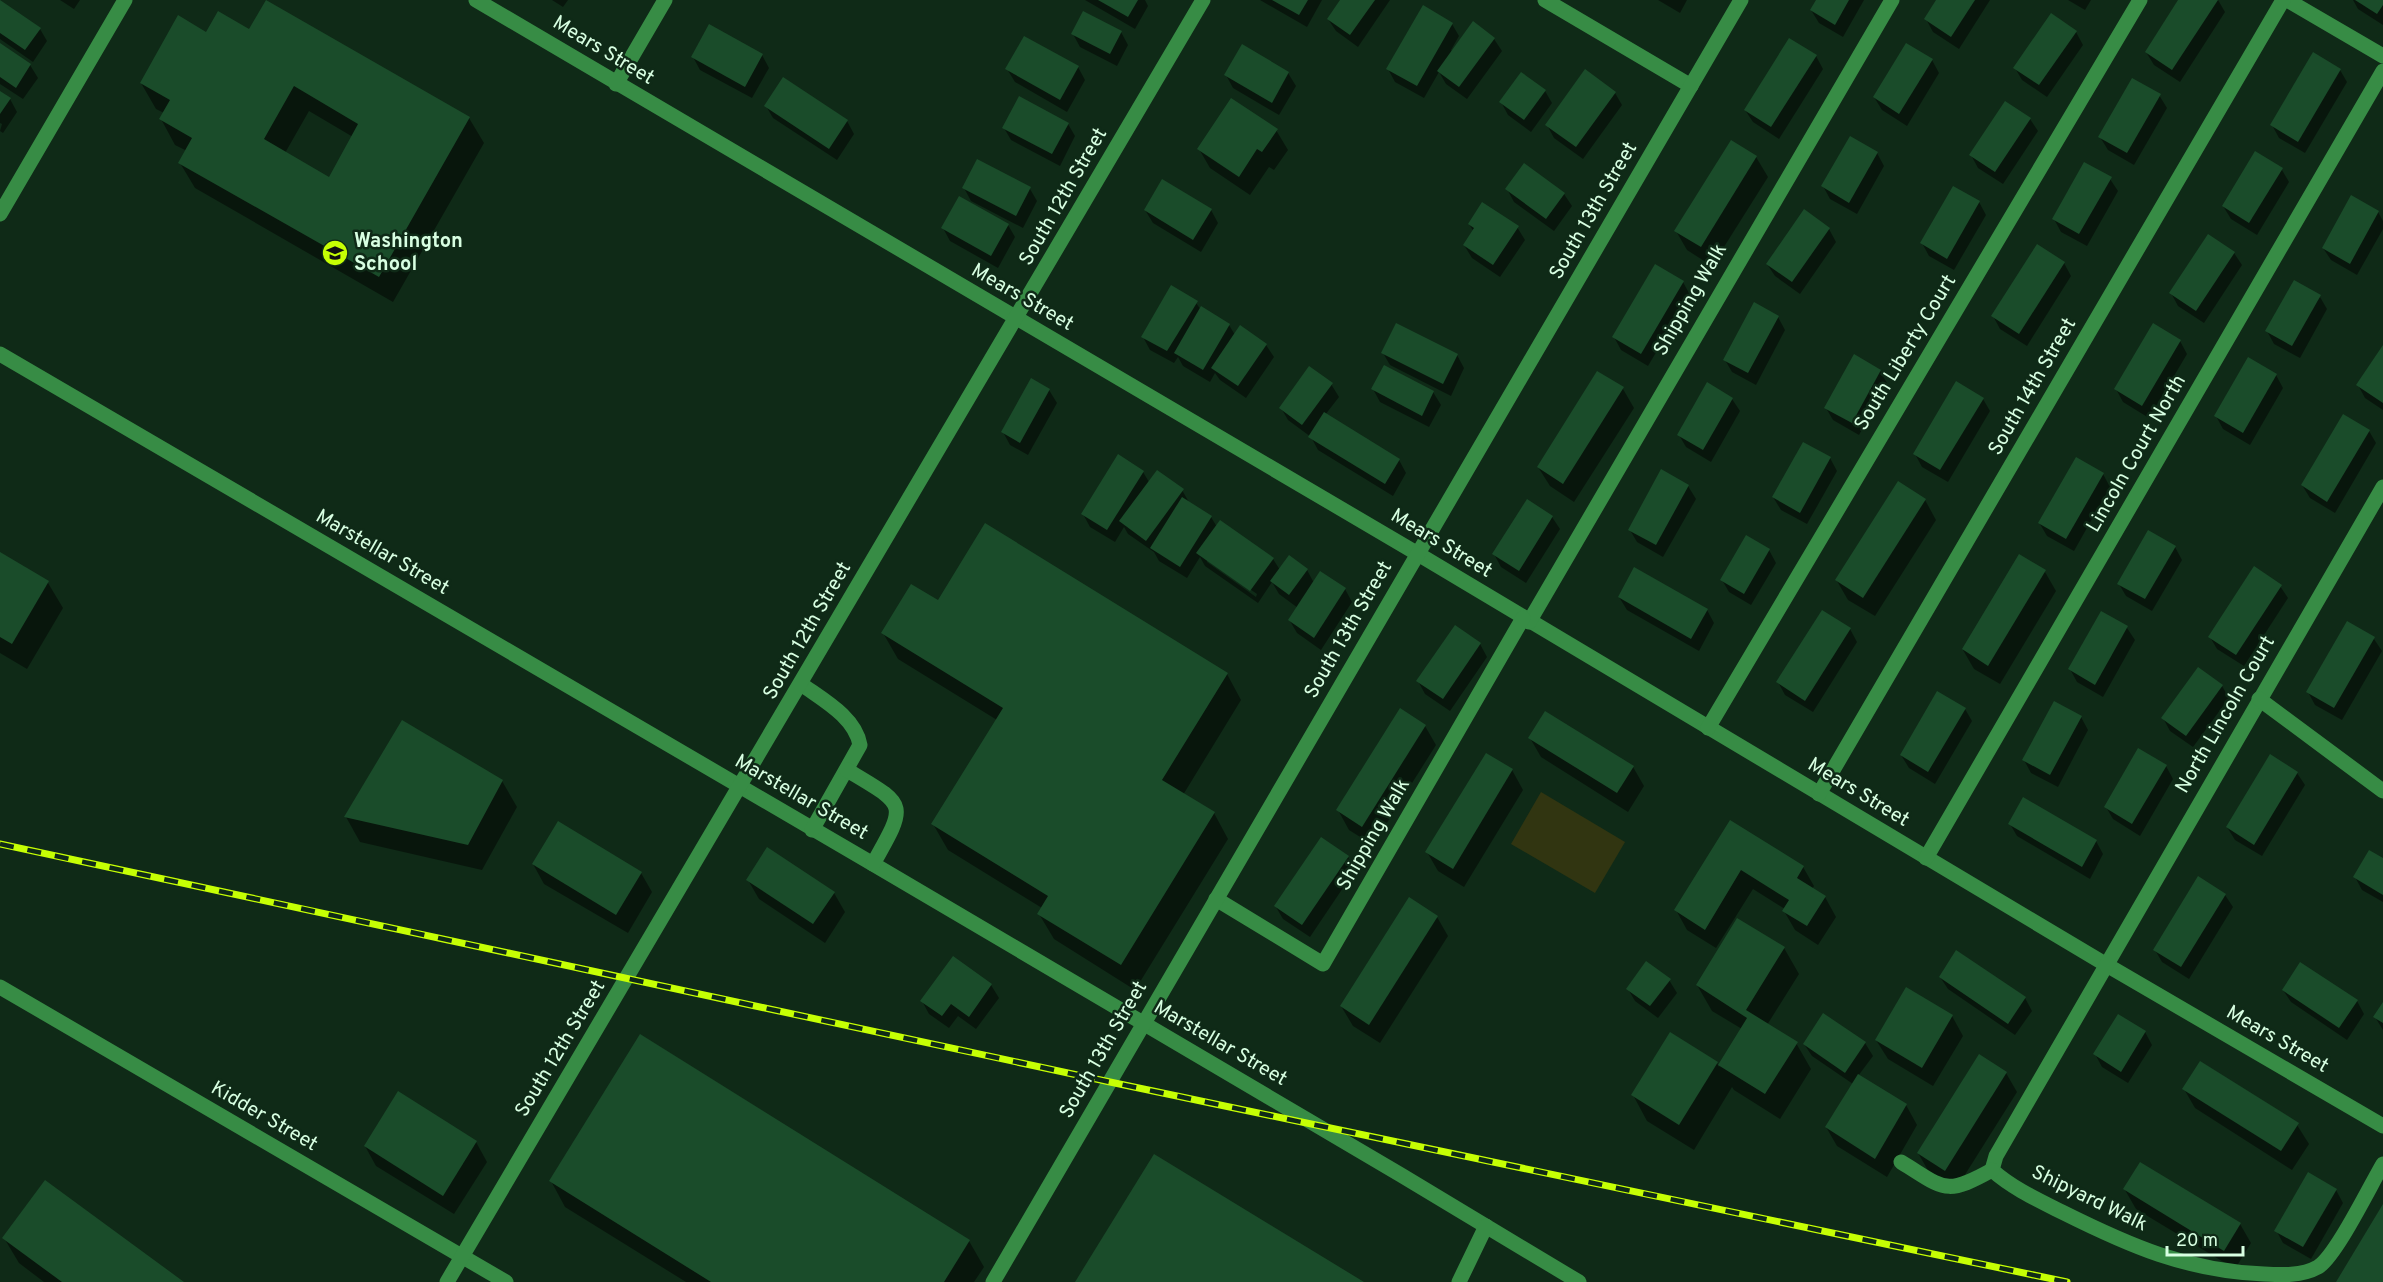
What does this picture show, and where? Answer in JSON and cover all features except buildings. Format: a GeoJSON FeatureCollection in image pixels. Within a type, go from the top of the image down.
{"type":"FeatureCollection","features":[{"type":"Feature","properties":{"kind":"street"},"geometry":{"type":"LineString","coordinates":[[0,214],[125,0]]}},
{"type":"Feature","properties":{"kind":"street","name":"Mears Street"},"geometry":{"type":"LineString","coordinates":[[476,0],[1418,554],[1926,858],[2383,1126]]}},
{"type":"Feature","properties":{"kind":"street"},"geometry":{"type":"LineString","coordinates":[[616,84],[665,0]]}},
{"type":"Feature","properties":{"kind":"street","name":"South 12th Street"},"geometry":{"type":"LineString","coordinates":[[447,1282],[741,788],[1203,0]]}},
{"type":"Feature","properties":{"kind":"street"},"geometry":{"type":"LineString","coordinates":[[1545,0],[1691,86]]}},
{"type":"Feature","properties":{"kind":"street","name":"South 13th Street"},"geometry":{"type":"LineString","coordinates":[[993,1282],[1741,0]]}},
{"type":"Feature","properties":{"kind":"street","name":"Shipping Walk"},"geometry":{"type":"LineString","coordinates":[[1216,899],[1323,964],[1892,0]]}},
{"type":"Feature","properties":{"kind":"street","name":"South Liberty Court"},"geometry":{"type":"LineString","coordinates":[[1708,728],[2140,0]]}},
{"type":"Feature","properties":{"kind":"street"},"geometry":{"type":"LineString","coordinates":[[2285,0],[2383,56]]}},
{"type":"Feature","properties":{"kind":"street","name":"South 14th Street"},"geometry":{"type":"LineString","coordinates":[[1820,794],[2285,0]]}},
{"type":"Feature","properties":{"kind":"street","name":"Lincoln Court North"},"geometry":{"type":"LineString","coordinates":[[1926,858],[2383,71]]}},
{"type":"Feature","properties":{"kind":"street","name":"Marstellar Street"},"geometry":{"type":"LineString","coordinates":[[0,354],[873,864],[1579,1282]]}},
{"type":"Feature","properties":{"kind":"street","name":"North Lincoln Court"},"geometry":{"type":"LineString","coordinates":[[2105,964],[2383,487]]}},
{"type":"Feature","properties":{"kind":"street"},"geometry":{"type":"LineString","coordinates":[[801,684],[834,707],[858,732],[860,745],[812,830]]}},
{"type":"Feature","properties":{"kind":"street"},"geometry":{"type":"LineString","coordinates":[[2259,699],[2383,791]]}},
{"type":"Feature","properties":{"kind":"street"},"geometry":{"type":"LineString","coordinates":[[847,770],[889,795],[896,805],[895,824],[873,864]]}},
{"type":"Feature","properties":{"kind":"street"},"geometry":{"type":"LineString","coordinates":[[1900,1162],[1943,1187],[1956,1187],[1971,1182],[1992,1170],[1996,1156],[2105,964]]}},
{"type":"Feature","properties":{"kind":"street","name":"Kidder Street"},"geometry":{"type":"LineString","coordinates":[[0,987],[506,1282]]}},
{"type":"Feature","properties":{"kind":"street","name":"Shipyard Walk"},"geometry":{"type":"LineString","coordinates":[[1992,1170],[2002,1180],[2026,1194],[2132,1246],[2185,1263],[2231,1273],[2277,1275],[2301,1273],[2318,1267],[2332,1254],[2383,1164]]}},
{"type":"Feature","properties":{"kind":"street"},"geometry":{"type":"LineString","coordinates":[[1459,1282],[1486,1226]]}},
{"type":"Feature","properties":{"kind":"street"},"geometry":{"type":"LineString","coordinates":[[1548,1282],[1557,1269]]}},
{"type":"Feature","properties":{"kind":"green space"},"geometry":{"type":"Polygon","coordinates":[[[1541,792],[1625,842],[1595,893],[1511,844],[1541,792]]]}},
{"type":"Feature","properties":{"kind":"railway"},"geometry":{"type":"LineString","coordinates":[[0,844],[1110,1082],[2067,1282]]}},
{"type":"Feature","properties":{"kind":"place","name":"Washington School"},"geometry":{"type":"Point","coordinates":[335,253]}}]}
